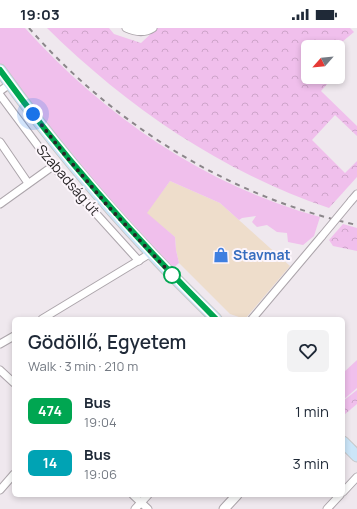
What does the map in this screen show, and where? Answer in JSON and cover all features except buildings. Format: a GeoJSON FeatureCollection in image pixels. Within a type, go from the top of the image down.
{"type":"FeatureCollection","features":[{"type":"Feature","properties":{"kind":"main road","name":"Szabadság út"},"geometry":{"type":"LineString","coordinates":[[0,70],[73,165],[151,253],[214,317]]}},
{"type":"Feature","properties":{"kind":"main road"},"geometry":{"type":"LineString","coordinates":[[345,444],[357,456]]}},
{"type":"Feature","properties":{"kind":"street"},"geometry":{"type":"LineString","coordinates":[[126,28],[133,32],[142,32],[153,28]]}},
{"type":"Feature","properties":{"kind":"street"},"geometry":{"type":"LineString","coordinates":[[0,91],[10,84]]}},
{"type":"Feature","properties":{"kind":"street","name":"Szabadság út"},"geometry":{"type":"LineString","coordinates":[[0,95],[54,166],[139,261]]}},
{"type":"Feature","properties":{"kind":"street"},"geometry":{"type":"LineString","coordinates":[[0,142],[28,183]]}},
{"type":"Feature","properties":{"kind":"street"},"geometry":{"type":"LineString","coordinates":[[0,204],[54,166]]}},
{"type":"Feature","properties":{"kind":"street"},"geometry":{"type":"LineString","coordinates":[[254,317],[357,194]]}},
{"type":"Feature","properties":{"kind":"street"},"geometry":{"type":"LineString","coordinates":[[45,317],[151,253]]}},
{"type":"Feature","properties":{"kind":"street"},"geometry":{"type":"LineString","coordinates":[[0,344],[12,337]]}},
{"type":"Feature","properties":{"kind":"street"},"geometry":{"type":"LineString","coordinates":[[0,370],[12,381]]}},
{"type":"Feature","properties":{"kind":"street"},"geometry":{"type":"LineString","coordinates":[[0,490],[12,476]]}},
{"type":"Feature","properties":{"kind":"street"},"geometry":{"type":"LineString","coordinates":[[345,490],[357,477]]}},
{"type":"Feature","properties":{"kind":"street"},"geometry":{"type":"LineString","coordinates":[[135,497],[148,509]]}},
{"type":"Feature","properties":{"kind":"street"},"geometry":{"type":"LineString","coordinates":[[135,509],[146,497]]}},
{"type":"Feature","properties":{"kind":"street"},"geometry":{"type":"LineString","coordinates":[[224,509],[235,497]]}},
{"type":"Feature","properties":{"kind":"street"},"geometry":{"type":"LineString","coordinates":[[327,509],[338,497]]}},
{"type":"Feature","properties":{"kind":"shaded area"},"geometry":{"type":"Polygon","coordinates":[[[170,181],[220,203],[290,266],[247,317],[239,317],[230,314],[179,263],[175,237],[146,213],[170,181]]]}},
{"type":"Feature","properties":{"kind":"green space"},"geometry":{"type":"Polygon","coordinates":[[[0,28],[25,28],[88,90],[159,144],[197,167],[237,187],[278,204],[320,217],[314,236],[303,245],[288,242],[287,233],[277,232],[267,225],[257,227],[252,222],[256,216],[242,218],[239,220],[220,203],[170,181],[147,213],[175,237],[179,263],[173,268],[117,211],[0,66],[0,28]]]}},
{"type":"Feature","properties":{"kind":"green space"},"geometry":{"type":"Polygon","coordinates":[[[47,28],[109,28],[114,34],[141,43],[157,28],[350,28],[354,32],[344,40],[301,40],[301,84],[327,84],[321,91],[357,126],[357,136],[335,115],[312,140],[345,173],[357,161],[357,177],[329,208],[289,193],[251,176],[178,134],[143,110],[78,57],[47,28]]]}},
{"type":"Feature","properties":{"kind":"green space"},"geometry":{"type":"Polygon","coordinates":[[[343,224],[357,228],[357,251],[333,246],[329,240],[343,224]]]}},
{"type":"Feature","properties":{"kind":"green space"},"geometry":{"type":"Polygon","coordinates":[[[357,360],[357,388],[345,398],[345,371],[357,360]]]}},
{"type":"Feature","properties":{"kind":"green space"},"geometry":{"type":"Polygon","coordinates":[[[357,390],[357,404],[345,414],[345,399],[357,390]]]}},
{"type":"Feature","properties":{"kind":"railway"},"geometry":{"type":"LineString","coordinates":[[29,28],[63,63],[99,96],[137,126],[178,153],[220,176],[264,196],[310,213],[357,225]]}},
{"type":"Feature","properties":{"kind":"bus line","name":"474"},"geometry":{"type":"LineString","coordinates":[[0,70],[42,127],[107,205],[151,253],[214,317]]}},
{"type":"Feature","properties":{"kind":"place","name":"Stavmat"},"geometry":{"type":"Point","coordinates":[221,255]}},
{"type":"Feature","properties":{"kind":"route"},"geometry":{"type":"LineString","coordinates":[[33,114],[107,205],[172,275]]}}]}
